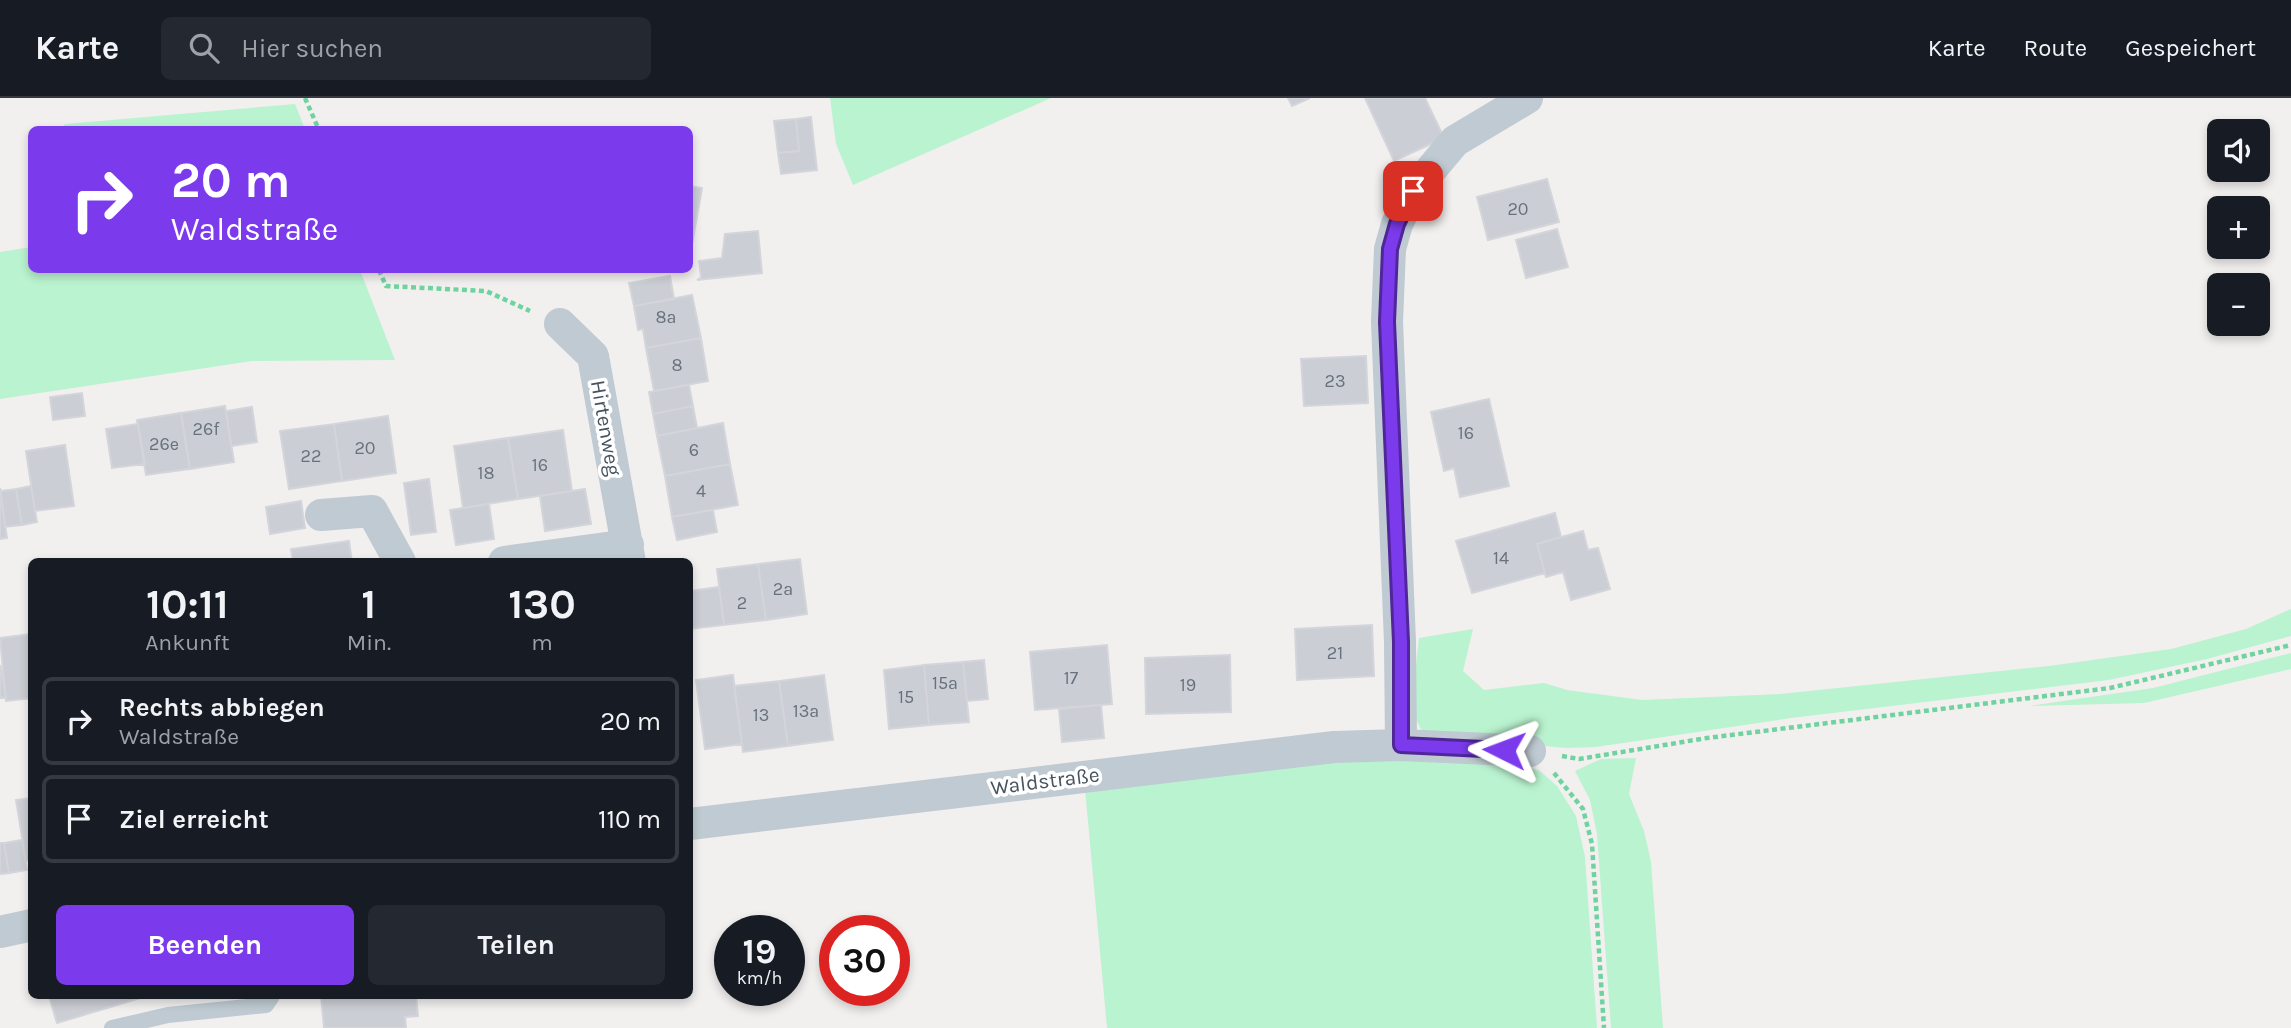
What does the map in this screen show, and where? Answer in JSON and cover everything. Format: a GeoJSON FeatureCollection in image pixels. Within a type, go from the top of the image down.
{"type":"FeatureCollection","features":[{"type":"Feature","properties":{"kind":"street"},"geometry":{"type":"LineString","coordinates":[[1401,745],[1401,642],[1387,322],[1390,249],[1397,224],[1413,191],[1455,141],[1527,98]]}},
{"type":"Feature","properties":{"kind":"street","name":"Hirtenweg"},"geometry":{"type":"LineString","coordinates":[[560,324],[593,356],[629,553],[560,558]]}},
{"type":"Feature","properties":{"kind":"street"},"geometry":{"type":"LineString","coordinates":[[321,515],[372,511],[398,558]]}},
{"type":"Feature","properties":{"kind":"street","name":"Waldstraße"},"geometry":{"type":"LineString","coordinates":[[693,824],[1321,748],[1401,745],[1530,751]]}},
{"type":"Feature","properties":{"kind":"street"},"geometry":{"type":"LineString","coordinates":[[0,932],[28,926]]}},
{"type":"Feature","properties":{"kind":"lane"},"geometry":{"type":"LineString","coordinates":[[112,1028],[168,1015],[266,1005],[270,999]]}},
{"type":"Feature","properties":{"kind":"path"},"geometry":{"type":"LineString","coordinates":[[305,98],[317,126]]}},
{"type":"Feature","properties":{"kind":"path"},"geometry":{"type":"LineString","coordinates":[[380,273],[386,286],[486,291],[560,324]]}},
{"type":"Feature","properties":{"kind":"path"},"geometry":{"type":"LineString","coordinates":[[1530,751],[1579,759],[1707,738],[2110,688],[2291,645]]}},
{"type":"Feature","properties":{"kind":"path"},"geometry":{"type":"LineString","coordinates":[[1530,751],[1563,780],[1583,809],[1592,844],[1604,1028]]}},
{"type":"Feature","properties":{"kind":"green space"},"geometry":{"type":"Polygon","coordinates":[[[830,98],[1051,98],[853,185],[836,144],[830,98]]]}},
{"type":"Feature","properties":{"kind":"green space"},"geometry":{"type":"Polygon","coordinates":[[[295,104],[304,126],[63,126],[295,104]]]}},
{"type":"Feature","properties":{"kind":"green space"},"geometry":{"type":"Polygon","coordinates":[[[28,247],[28,273],[361,273],[395,360],[252,361],[0,399],[0,252],[28,247]]]}},
{"type":"Feature","properties":{"kind":"green space"},"geometry":{"type":"Polygon","coordinates":[[[2291,609],[2291,636],[2207,659],[2109,680],[1791,718],[1596,747],[1566,748],[1424,735],[1411,710],[1419,638],[1473,629],[1463,671],[1484,690],[1544,683],[1567,690],[1642,700],[1780,694],[2049,666],[2171,649],[2246,629],[2291,609]]]}},
{"type":"Feature","properties":{"kind":"green space"},"geometry":{"type":"Polygon","coordinates":[[[2291,653],[2291,669],[2144,703],[2029,706],[2153,688],[2291,653]]]}},
{"type":"Feature","properties":{"kind":"green space"},"geometry":{"type":"Polygon","coordinates":[[[1371,757],[1514,763],[1540,771],[1557,786],[1576,816],[1585,857],[1597,1028],[1107,1028],[1085,789],[1371,757]]]}},
{"type":"Feature","properties":{"kind":"green space"},"geometry":{"type":"Polygon","coordinates":[[[1636,758],[1629,794],[1644,831],[1651,862],[1663,1028],[1611,1028],[1597,834],[1590,800],[1575,771],[1601,759],[1636,758]]]}},
{"type":"Feature","properties":{"kind":"building"},"geometry":{"type":"Polygon","coordinates":[[[1288,98],[1310,98],[1292,106],[1288,98]]]}},
{"type":"Feature","properties":{"kind":"building"},"geometry":{"type":"Polygon","coordinates":[[[1365,98],[1425,98],[1444,138],[1394,161],[1365,98]]]}},
{"type":"Feature","properties":{"kind":"building"},"geometry":{"type":"Polygon","coordinates":[[[811,117],[817,170],[781,174],[778,153],[799,151],[796,119],[811,117]]]}},
{"type":"Feature","properties":{"kind":"building"},"geometry":{"type":"Polygon","coordinates":[[[796,119],[799,151],[778,153],[774,121],[796,119]]]}},
{"type":"Feature","properties":{"kind":"building"},"geometry":{"type":"Polygon","coordinates":[[[1547,179],[1559,222],[1488,240],[1477,197],[1547,179]]]}},
{"type":"Feature","properties":{"kind":"building"},"geometry":{"type":"Polygon","coordinates":[[[693,186],[702,188],[693,239],[693,186]]]}},
{"type":"Feature","properties":{"kind":"building"},"geometry":{"type":"Polygon","coordinates":[[[1557,229],[1568,267],[1526,278],[1516,240],[1557,229]]]}},
{"type":"Feature","properties":{"kind":"building"},"geometry":{"type":"Polygon","coordinates":[[[758,231],[762,273],[697,280],[701,278],[699,261],[722,258],[725,234],[758,231]]]}},
{"type":"Feature","properties":{"kind":"building"},"geometry":{"type":"Polygon","coordinates":[[[670,276],[674,299],[634,306],[629,283],[670,276]]]}},
{"type":"Feature","properties":{"kind":"building"},"geometry":{"type":"Polygon","coordinates":[[[692,295],[701,338],[646,348],[643,329],[638,330],[634,306],[692,295]]]}},
{"type":"Feature","properties":{"kind":"building"},"geometry":{"type":"Polygon","coordinates":[[[701,338],[708,381],[654,391],[646,348],[701,338]]]}},
{"type":"Feature","properties":{"kind":"building"},"geometry":{"type":"Polygon","coordinates":[[[1366,356],[1368,403],[1304,406],[1301,359],[1366,356]]]}},
{"type":"Feature","properties":{"kind":"building"},"geometry":{"type":"Polygon","coordinates":[[[689,385],[693,406],[653,414],[649,392],[689,385]]]}},
{"type":"Feature","properties":{"kind":"building"},"geometry":{"type":"Polygon","coordinates":[[[82,393],[85,416],[53,420],[50,397],[82,393]]]}},
{"type":"Feature","properties":{"kind":"building"},"geometry":{"type":"Polygon","coordinates":[[[1489,399],[1509,486],[1460,497],[1454,468],[1444,471],[1431,412],[1489,399]]]}},
{"type":"Feature","properties":{"kind":"building"},"geometry":{"type":"Polygon","coordinates":[[[225,406],[234,462],[190,469],[181,413],[225,406]]]}},
{"type":"Feature","properties":{"kind":"building"},"geometry":{"type":"Polygon","coordinates":[[[693,406],[697,428],[657,436],[653,414],[693,406]]]}},
{"type":"Feature","properties":{"kind":"building"},"geometry":{"type":"Polygon","coordinates":[[[252,407],[257,442],[231,446],[226,411],[252,407]]]}},
{"type":"Feature","properties":{"kind":"building"},"geometry":{"type":"Polygon","coordinates":[[[181,413],[190,469],[146,475],[137,420],[181,413]]]}},
{"type":"Feature","properties":{"kind":"building"},"geometry":{"type":"Polygon","coordinates":[[[388,416],[396,473],[342,481],[334,424],[388,416]]]}},
{"type":"Feature","properties":{"kind":"building"},"geometry":{"type":"Polygon","coordinates":[[[723,423],[730,464],[665,476],[657,436],[723,423]]]}},
{"type":"Feature","properties":{"kind":"building"},"geometry":{"type":"Polygon","coordinates":[[[138,424],[145,464],[112,468],[106,429],[138,424]]]}},
{"type":"Feature","properties":{"kind":"building"},"geometry":{"type":"Polygon","coordinates":[[[334,424],[342,481],[289,489],[280,431],[334,424]]]}},
{"type":"Feature","properties":{"kind":"building"},"geometry":{"type":"Polygon","coordinates":[[[563,430],[572,491],[518,499],[508,438],[563,430]]]}},
{"type":"Feature","properties":{"kind":"building"},"geometry":{"type":"Polygon","coordinates":[[[508,438],[518,499],[463,508],[454,446],[508,438]]]}},
{"type":"Feature","properties":{"kind":"building"},"geometry":{"type":"Polygon","coordinates":[[[65,445],[74,506],[35,511],[26,451],[65,445]]]}},
{"type":"Feature","properties":{"kind":"building"},"geometry":{"type":"Polygon","coordinates":[[[730,464],[738,505],[672,517],[665,476],[730,464]]]}},
{"type":"Feature","properties":{"kind":"building"},"geometry":{"type":"Polygon","coordinates":[[[429,479],[436,532],[411,535],[404,483],[429,479]]]}},
{"type":"Feature","properties":{"kind":"building"},"geometry":{"type":"Polygon","coordinates":[[[31,486],[37,522],[22,525],[16,489],[31,486]]]}},
{"type":"Feature","properties":{"kind":"building"},"geometry":{"type":"Polygon","coordinates":[[[0,488],[7,538],[0,539],[0,488]]]}},
{"type":"Feature","properties":{"kind":"building"},"geometry":{"type":"Polygon","coordinates":[[[16,489],[22,525],[5,527],[0,491],[16,489]]]}},
{"type":"Feature","properties":{"kind":"building"},"geometry":{"type":"Polygon","coordinates":[[[585,489],[591,524],[545,531],[540,496],[585,489]]]}},
{"type":"Feature","properties":{"kind":"building"},"geometry":{"type":"Polygon","coordinates":[[[301,501],[305,528],[270,534],[266,507],[301,501]]]}},
{"type":"Feature","properties":{"kind":"building"},"geometry":{"type":"Polygon","coordinates":[[[489,504],[494,539],[456,545],[450,510],[489,504]]]}},
{"type":"Feature","properties":{"kind":"building"},"geometry":{"type":"Polygon","coordinates":[[[713,510],[717,532],[677,540],[672,517],[713,510]]]}},
{"type":"Feature","properties":{"kind":"building"},"geometry":{"type":"Polygon","coordinates":[[[1555,513],[1561,537],[1537,544],[1545,573],[1472,593],[1456,541],[1555,513]]]}},
{"type":"Feature","properties":{"kind":"building"},"geometry":{"type":"Polygon","coordinates":[[[1583,531],[1588,550],[1598,548],[1610,589],[1571,600],[1563,572],[1546,577],[1537,544],[1583,531]]]}},
{"type":"Feature","properties":{"kind":"building"},"geometry":{"type":"Polygon","coordinates":[[[349,541],[351,558],[292,558],[291,549],[349,541]]]}},
{"type":"Feature","properties":{"kind":"building"},"geometry":{"type":"Polygon","coordinates":[[[800,559],[807,614],[766,620],[758,564],[800,559]]]}},
{"type":"Feature","properties":{"kind":"building"},"geometry":{"type":"Polygon","coordinates":[[[758,564],[766,620],[724,625],[717,569],[758,564]]]}},
{"type":"Feature","properties":{"kind":"building"},"geometry":{"type":"Polygon","coordinates":[[[719,587],[724,625],[693,629],[693,591],[719,587]]]}},
{"type":"Feature","properties":{"kind":"building"},"geometry":{"type":"Polygon","coordinates":[[[1372,625],[1374,676],[1297,680],[1295,629],[1372,625]]]}},
{"type":"Feature","properties":{"kind":"building"},"geometry":{"type":"Polygon","coordinates":[[[28,634],[28,698],[6,701],[0,638],[28,634]]]}},
{"type":"Feature","properties":{"kind":"building"},"geometry":{"type":"Polygon","coordinates":[[[1107,645],[1112,704],[1035,710],[1030,652],[1107,645]]]}},
{"type":"Feature","properties":{"kind":"building"},"geometry":{"type":"Polygon","coordinates":[[[1230,655],[1231,712],[1146,714],[1145,658],[1230,655]]]}},
{"type":"Feature","properties":{"kind":"building"},"geometry":{"type":"Polygon","coordinates":[[[984,660],[988,699],[967,701],[963,662],[984,660]]]}},
{"type":"Feature","properties":{"kind":"building"},"geometry":{"type":"Polygon","coordinates":[[[963,662],[969,722],[929,725],[924,665],[963,662]]]}},
{"type":"Feature","properties":{"kind":"building"},"geometry":{"type":"Polygon","coordinates":[[[0,665],[6,697],[0,698],[0,665]]]}},
{"type":"Feature","properties":{"kind":"building"},"geometry":{"type":"Polygon","coordinates":[[[924,665],[929,725],[889,729],[884,670],[924,665]]]}},
{"type":"Feature","properties":{"kind":"building"},"geometry":{"type":"Polygon","coordinates":[[[733,675],[742,744],[705,749],[696,680],[733,675]]]}},
{"type":"Feature","properties":{"kind":"building"},"geometry":{"type":"Polygon","coordinates":[[[824,675],[833,740],[788,746],[779,681],[824,675]]]}},
{"type":"Feature","properties":{"kind":"building"},"geometry":{"type":"Polygon","coordinates":[[[779,681],[788,746],[743,752],[734,686],[779,681]]]}},
{"type":"Feature","properties":{"kind":"building"},"geometry":{"type":"Polygon","coordinates":[[[1101,705],[1104,738],[1062,742],[1059,709],[1101,705]]]}},
{"type":"Feature","properties":{"kind":"building"},"geometry":{"type":"Polygon","coordinates":[[[28,798],[28,861],[26,861],[16,800],[28,798]]]}},
{"type":"Feature","properties":{"kind":"building"},"geometry":{"type":"Polygon","coordinates":[[[22,840],[27,870],[9,873],[4,843],[22,840]]]}},
{"type":"Feature","properties":{"kind":"building"},"geometry":{"type":"Polygon","coordinates":[[[0,843],[4,843],[9,873],[0,874],[0,843]]]}},
{"type":"Feature","properties":{"kind":"building"},"geometry":{"type":"Polygon","coordinates":[[[50,999],[137,999],[57,1023],[50,999]]]}},
{"type":"Feature","properties":{"kind":"building"},"geometry":{"type":"Polygon","coordinates":[[[321,999],[416,999],[418,1016],[405,1017],[406,1028],[324,1028],[321,999]]]}},
{"type":"Feature","properties":{"kind":"route"},"geometry":{"type":"LineString","coordinates":[[1413,191],[1397,224],[1390,249],[1387,322],[1392,378],[1401,642],[1401,745],[1504,750]]}}]}
